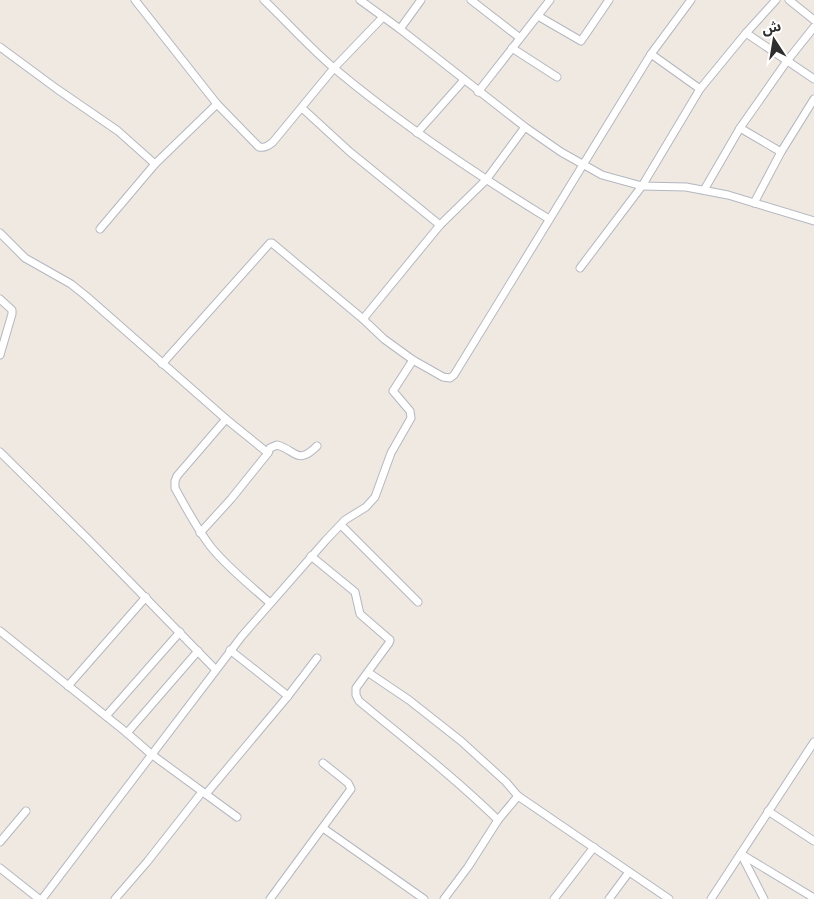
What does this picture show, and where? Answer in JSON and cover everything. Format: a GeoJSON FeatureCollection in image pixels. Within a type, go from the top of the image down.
{"type":"FeatureCollection","features":[{"type":"Feature","properties":{"kind":"street"},"geometry":{"type":"LineString","coordinates":[[135,0],[216,104],[262,148],[267,147],[273,142],[334,68],[383,17]]}},
{"type":"Feature","properties":{"kind":"street"},"geometry":{"type":"LineString","coordinates":[[264,0],[334,68],[417,133],[486,180],[549,219]]}},
{"type":"Feature","properties":{"kind":"street"},"geometry":{"type":"LineString","coordinates":[[360,0],[525,127],[562,152],[602,175],[642,186],[704,190],[814,221]]}},
{"type":"Feature","properties":{"kind":"street"},"geometry":{"type":"LineString","coordinates":[[400,29],[421,0]]}},
{"type":"Feature","properties":{"kind":"street"},"geometry":{"type":"LineString","coordinates":[[471,0],[520,38]]}},
{"type":"Feature","properties":{"kind":"street"},"geometry":{"type":"LineString","coordinates":[[478,92],[550,0]]}},
{"type":"Feature","properties":{"kind":"street"},"geometry":{"type":"LineString","coordinates":[[538,16],[581,42],[609,0]]}},
{"type":"Feature","properties":{"kind":"street"},"geometry":{"type":"LineString","coordinates":[[162,364],[271,243],[363,319],[384,339],[413,360],[450,378],[454,375],[651,54],[691,0]]}},
{"type":"Feature","properties":{"kind":"street"},"geometry":{"type":"LineString","coordinates":[[580,268],[642,186],[700,89],[776,0]]}},
{"type":"Feature","properties":{"kind":"street"},"geometry":{"type":"LineString","coordinates":[[788,0],[814,20]]}},
{"type":"Feature","properties":{"kind":"street"},"geometry":{"type":"LineString","coordinates":[[704,190],[740,128],[787,61],[814,27]]}},
{"type":"Feature","properties":{"kind":"street"},"geometry":{"type":"LineString","coordinates":[[746,33],[814,79]]}},
{"type":"Feature","properties":{"kind":"street"},"geometry":{"type":"LineString","coordinates":[[0,47],[118,131],[155,164]]}},
{"type":"Feature","properties":{"kind":"street"},"geometry":{"type":"LineString","coordinates":[[512,48],[557,76]]}},
{"type":"Feature","properties":{"kind":"street"},"geometry":{"type":"LineString","coordinates":[[651,54],[700,89]]}},
{"type":"Feature","properties":{"kind":"street"},"geometry":{"type":"LineString","coordinates":[[417,133],[464,80]]}},
{"type":"Feature","properties":{"kind":"street"},"geometry":{"type":"LineString","coordinates":[[754,203],[781,152],[814,99]]}},
{"type":"Feature","properties":{"kind":"street"},"geometry":{"type":"LineString","coordinates":[[100,229],[155,164],[216,104]]}},
{"type":"Feature","properties":{"kind":"street"},"geometry":{"type":"LineString","coordinates":[[302,108],[350,152],[440,225]]}},
{"type":"Feature","properties":{"kind":"street"},"geometry":{"type":"LineString","coordinates":[[363,319],[440,225],[486,180],[525,127]]}},
{"type":"Feature","properties":{"kind":"street"},"geometry":{"type":"LineString","coordinates":[[740,128],[781,152]]}},
{"type":"Feature","properties":{"kind":"street"},"geometry":{"type":"LineString","coordinates":[[0,233],[24,258],[71,284],[86,296],[162,364],[268,453]]}},
{"type":"Feature","properties":{"kind":"street"},"geometry":{"type":"LineString","coordinates":[[0,299],[12,310],[0,355]]}},
{"type":"Feature","properties":{"kind":"street"},"geometry":{"type":"LineString","coordinates":[[0,868],[40,899],[230,650],[311,556],[341,525],[366,507],[375,497],[391,453],[411,418],[410,411],[393,391],[413,360]]}},
{"type":"Feature","properties":{"kind":"street"},"geometry":{"type":"LineString","coordinates":[[226,419],[175,481],[175,488],[200,533],[222,559],[270,603]]}},
{"type":"Feature","properties":{"kind":"street"},"geometry":{"type":"LineString","coordinates":[[200,533],[232,499],[270,448],[277,444],[294,454],[302,456],[310,454],[318,446]]}},
{"type":"Feature","properties":{"kind":"street"},"geometry":{"type":"LineString","coordinates":[[0,452],[146,597],[215,670]]}},
{"type":"Feature","properties":{"kind":"street"},"geometry":{"type":"LineString","coordinates":[[341,525],[418,602]]}},
{"type":"Feature","properties":{"kind":"street"},"geometry":{"type":"LineString","coordinates":[[311,556],[355,592],[360,614],[389,639],[390,643],[356,688],[356,695],[359,700],[430,758],[498,820]]}},
{"type":"Feature","properties":{"kind":"street"},"geometry":{"type":"LineString","coordinates":[[68,686],[146,597]]}},
{"type":"Feature","properties":{"kind":"street"},"geometry":{"type":"LineString","coordinates":[[106,716],[180,632]]}},
{"type":"Feature","properties":{"kind":"street"},"geometry":{"type":"LineString","coordinates":[[1,634],[127,732],[151,754],[237,817]]}},
{"type":"Feature","properties":{"kind":"street"},"geometry":{"type":"LineString","coordinates":[[230,650],[288,696]]}},
{"type":"Feature","properties":{"kind":"street"},"geometry":{"type":"LineString","coordinates":[[127,732],[198,651]]}},
{"type":"Feature","properties":{"kind":"street"},"geometry":{"type":"LineString","coordinates":[[114,899],[288,696],[317,658]]}},
{"type":"Feature","properties":{"kind":"street"},"geometry":{"type":"LineString","coordinates":[[368,673],[409,700],[462,741],[506,782],[518,796],[669,899]]}},
{"type":"Feature","properties":{"kind":"street"},"geometry":{"type":"LineString","coordinates":[[711,899],[814,742]]}},
{"type":"Feature","properties":{"kind":"street"},"geometry":{"type":"LineString","coordinates":[[270,899],[351,789],[348,783],[322,762]]}},
{"type":"Feature","properties":{"kind":"street"},"geometry":{"type":"LineString","coordinates":[[444,899],[468,867],[498,820],[518,796]]}},
{"type":"Feature","properties":{"kind":"street"},"geometry":{"type":"LineString","coordinates":[[0,842],[26,811]]}},
{"type":"Feature","properties":{"kind":"street"},"geometry":{"type":"LineString","coordinates":[[768,811],[813,837]]}},
{"type":"Feature","properties":{"kind":"street"},"geometry":{"type":"LineString","coordinates":[[323,828],[424,899]]}},
{"type":"Feature","properties":{"kind":"street"},"geometry":{"type":"LineString","coordinates":[[554,899],[594,848]]}},
{"type":"Feature","properties":{"kind":"street"},"geometry":{"type":"LineString","coordinates":[[741,854],[814,898]]}},
{"type":"Feature","properties":{"kind":"street"},"geometry":{"type":"LineString","coordinates":[[741,854],[764,899]]}},
{"type":"Feature","properties":{"kind":"street"},"geometry":{"type":"LineString","coordinates":[[609,899],[629,872]]}}]}
